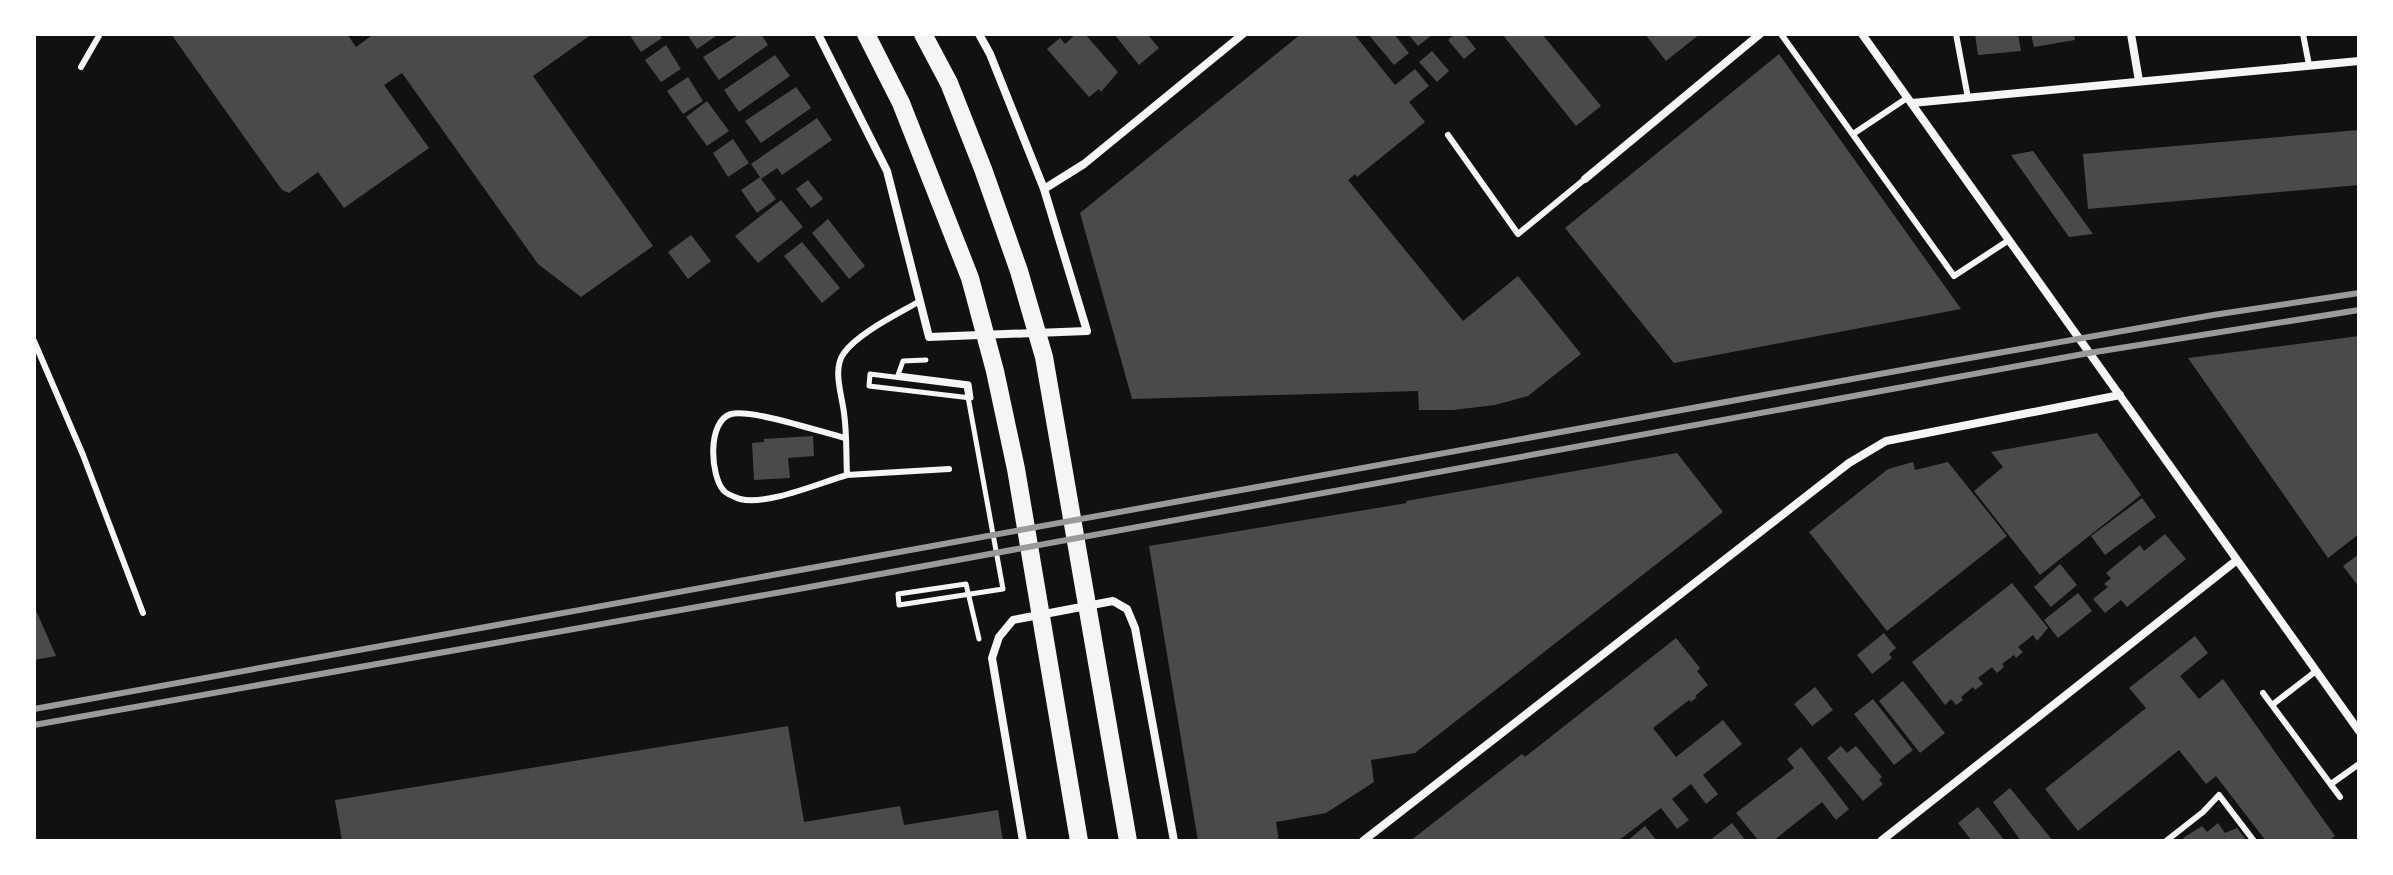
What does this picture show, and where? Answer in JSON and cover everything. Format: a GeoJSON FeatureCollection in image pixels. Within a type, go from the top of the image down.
{"type":"FeatureCollection","features":[{"type":"Feature","properties":{"kind":"main road"},"geometry":{"type":"LineString","coordinates":[[866,34],[901,103],[970,278],[995,371],[1016,469],[1079,841]]}},
{"type":"Feature","properties":{"kind":"main road"},"geometry":{"type":"LineString","coordinates":[[923,34],[949,83],[983,169],[1019,271],[1044,357],[1128,841]]}},
{"type":"Feature","properties":{"kind":"street"},"geometry":{"type":"LineString","coordinates":[[818,34],[887,171],[929,337],[1087,331],[1044,189],[990,54],[979,34]]}},
{"type":"Feature","properties":{"kind":"street"},"geometry":{"type":"LineString","coordinates":[[1044,189],[1084,164],[1243,34]]}},
{"type":"Feature","properties":{"kind":"street"},"geometry":{"type":"LineString","coordinates":[[1585,179],[1760,34]]}},
{"type":"Feature","properties":{"kind":"street"},"geometry":{"type":"LineString","coordinates":[[1862,34],[2359,731]]}},
{"type":"Feature","properties":{"kind":"street"},"geometry":{"type":"LineString","coordinates":[[2131,34],[2139,81]]}},
{"type":"Feature","properties":{"kind":"street"},"geometry":{"type":"LineString","coordinates":[[1909,100],[1968,98],[2359,61]]}},
{"type":"Feature","properties":{"kind":"street"},"geometry":{"type":"LineString","coordinates":[[1363,841],[1861,456],[1886,441],[2120,395]]}},
{"type":"Feature","properties":{"kind":"street"},"geometry":{"type":"LineString","coordinates":[[1881,841],[2237,560]]}},
{"type":"Feature","properties":{"kind":"street"},"geometry":{"type":"LineString","coordinates":[[1023,841],[992,658],[999,637],[1013,620],[1113,601],[1127,609],[1135,628],[1174,841]]}},
{"type":"Feature","properties":{"kind":"lane"},"geometry":{"type":"LineString","coordinates":[[81,67],[100,34]]}},
{"type":"Feature","properties":{"kind":"lane"},"geometry":{"type":"LineString","coordinates":[[1781,34],[1954,276],[2009,240]]}},
{"type":"Feature","properties":{"kind":"lane"},"geometry":{"type":"LineString","coordinates":[[1956,34],[1968,98]]}},
{"type":"Feature","properties":{"kind":"lane"},"geometry":{"type":"LineString","coordinates":[[2303,34],[2309,65]]}},
{"type":"Feature","properties":{"kind":"lane"},"geometry":{"type":"LineString","coordinates":[[1853,134],[1909,100]]}},
{"type":"Feature","properties":{"kind":"lane"},"geometry":{"type":"LineString","coordinates":[[1448,135],[1518,234],[1585,179]]}},
{"type":"Feature","properties":{"kind":"lane"},"geometry":{"type":"LineString","coordinates":[[847,475],[845,415],[840,395],[839,367],[842,356],[852,344],[920,301]]}},
{"type":"Feature","properties":{"kind":"lane"},"geometry":{"type":"LineString","coordinates":[[34,341],[79,445],[143,613]]}},
{"type":"Feature","properties":{"kind":"lane"},"geometry":{"type":"LineString","coordinates":[[845,438],[750,414],[730,414],[720,421],[715,433],[715,474],[722,489],[729,494],[754,500],[847,475],[949,469]]}},
{"type":"Feature","properties":{"kind":"lane"},"geometry":{"type":"LineString","coordinates":[[2272,705],[2316,671]]}},
{"type":"Feature","properties":{"kind":"lane"},"geometry":{"type":"LineString","coordinates":[[2263,693],[2340,797]]}},
{"type":"Feature","properties":{"kind":"lane"},"geometry":{"type":"LineString","coordinates":[[2331,784],[2359,764]]}},
{"type":"Feature","properties":{"kind":"lane"},"geometry":{"type":"LineString","coordinates":[[2166,841],[2219,795],[2254,841]]}},
{"type":"Feature","properties":{"kind":"path"},"geometry":{"type":"LineString","coordinates":[[926,360],[903,361],[898,375],[969,384],[971,398],[869,386],[870,374],[966,386],[1003,589],[899,605],[898,594],[966,584],[980,644]]}},
{"type":"Feature","properties":{"kind":"building"},"geometry":{"type":"Polygon","coordinates":[[[171,34],[347,34],[356,47],[374,34],[592,34],[533,76],[653,246],[581,297],[538,264],[402,73],[384,85],[429,148],[344,208],[318,172],[289,193],[282,190],[171,34]]]}},
{"type":"Feature","properties":{"kind":"building"},"geometry":{"type":"Polygon","coordinates":[[[629,34],[659,34],[662,38],[641,52],[629,34]]]}},
{"type":"Feature","properties":{"kind":"building"},"geometry":{"type":"Polygon","coordinates":[[[687,34],[719,34],[697,49],[687,34]]]}},
{"type":"Feature","properties":{"kind":"building"},"geometry":{"type":"Polygon","coordinates":[[[740,34],[761,34],[768,45],[719,80],[703,57],[740,34]]]}},
{"type":"Feature","properties":{"kind":"building"},"geometry":{"type":"Polygon","coordinates":[[[1076,34],[1085,34],[1118,72],[1101,92],[1099,89],[1089,97],[1047,49],[1060,38],[1065,44],[1076,34]]]}},
{"type":"Feature","properties":{"kind":"building"},"geometry":{"type":"Polygon","coordinates":[[[1114,34],[1147,34],[1159,48],[1139,65],[1114,34]]]}},
{"type":"Feature","properties":{"kind":"building"},"geometry":{"type":"Polygon","coordinates":[[[1301,34],[1354,34],[1395,85],[1415,69],[1429,86],[1409,102],[1425,122],[1357,177],[1355,174],[1348,180],[1463,321],[1518,276],[1581,354],[1528,396],[1495,405],[1453,410],[1419,410],[1418,391],[1132,399],[1080,213],[1301,34]]]}},
{"type":"Feature","properties":{"kind":"building"},"geometry":{"type":"Polygon","coordinates":[[[1368,34],[1394,34],[1409,53],[1394,65],[1368,34]]]}},
{"type":"Feature","properties":{"kind":"building"},"geometry":{"type":"Polygon","coordinates":[[[1408,34],[1433,34],[1418,46],[1408,34]]]}},
{"type":"Feature","properties":{"kind":"building"},"geometry":{"type":"Polygon","coordinates":[[[1455,34],[1464,34],[1476,49],[1464,59],[1448,40],[1455,34]]]}},
{"type":"Feature","properties":{"kind":"building"},"geometry":{"type":"Polygon","coordinates":[[[1502,34],[1542,34],[1601,106],[1576,126],[1502,34]]]}},
{"type":"Feature","properties":{"kind":"building"},"geometry":{"type":"Polygon","coordinates":[[[1645,34],[1700,34],[1666,61],[1645,34]]]}},
{"type":"Feature","properties":{"kind":"building"},"geometry":{"type":"Polygon","coordinates":[[[1975,34],[2018,34],[2021,51],[1978,55],[1975,34]]]}},
{"type":"Feature","properties":{"kind":"building"},"geometry":{"type":"Polygon","coordinates":[[[2031,34],[2074,34],[2075,40],[2034,47],[2031,34]]]}},
{"type":"Feature","properties":{"kind":"building"},"geometry":{"type":"Polygon","coordinates":[[[666,45],[681,69],[661,82],[645,60],[666,45]]]}},
{"type":"Feature","properties":{"kind":"building"},"geometry":{"type":"Polygon","coordinates":[[[1432,51],[1449,71],[1437,82],[1419,62],[1432,51]]]}},
{"type":"Feature","properties":{"kind":"building"},"geometry":{"type":"Polygon","coordinates":[[[1779,54],[1961,309],[1674,363],[1565,228],[1779,54]]]}},
{"type":"Feature","properties":{"kind":"building"},"geometry":{"type":"Polygon","coordinates":[[[775,55],[790,76],[739,112],[724,90],[775,55]]]}},
{"type":"Feature","properties":{"kind":"building"},"geometry":{"type":"Polygon","coordinates":[[[688,77],[703,101],[683,114],[667,91],[688,77]]]}},
{"type":"Feature","properties":{"kind":"building"},"geometry":{"type":"Polygon","coordinates":[[[796,87],[811,108],[761,143],[745,121],[796,87]]]}},
{"type":"Feature","properties":{"kind":"building"},"geometry":{"type":"Polygon","coordinates":[[[707,101],[729,131],[707,146],[686,117],[707,101]]]}},
{"type":"Feature","properties":{"kind":"building"},"geometry":{"type":"Polygon","coordinates":[[[817,118],[832,140],[782,175],[777,168],[761,179],[776,199],[757,213],[741,190],[760,177],[751,164],[817,118]]]}},
{"type":"Feature","properties":{"kind":"building"},"geometry":{"type":"Polygon","coordinates":[[[2359,130],[2359,185],[2088,209],[2083,154],[2359,130]]]}},
{"type":"Feature","properties":{"kind":"building"},"geometry":{"type":"Polygon","coordinates":[[[733,139],[749,163],[728,177],[713,153],[733,139]]]}},
{"type":"Feature","properties":{"kind":"building"},"geometry":{"type":"Polygon","coordinates":[[[2033,151],[2093,234],[2069,237],[2011,155],[2033,151]]]}},
{"type":"Feature","properties":{"kind":"building"},"geometry":{"type":"Polygon","coordinates":[[[808,180],[823,199],[811,208],[796,189],[808,180]]]}},
{"type":"Feature","properties":{"kind":"building"},"geometry":{"type":"Polygon","coordinates":[[[781,200],[803,227],[758,263],[735,236],[781,200]]]}},
{"type":"Feature","properties":{"kind":"building"},"geometry":{"type":"Polygon","coordinates":[[[828,219],[865,266],[849,279],[812,233],[828,219]]]}},
{"type":"Feature","properties":{"kind":"building"},"geometry":{"type":"Polygon","coordinates":[[[691,235],[711,261],[688,279],[668,252],[691,235]]]}},
{"type":"Feature","properties":{"kind":"building"},"geometry":{"type":"Polygon","coordinates":[[[802,242],[840,288],[822,303],[784,256],[802,242]]]}},
{"type":"Feature","properties":{"kind":"building"},"geometry":{"type":"Polygon","coordinates":[[[2359,336],[2359,534],[2328,558],[2188,358],[2359,336]]]}},
{"type":"Feature","properties":{"kind":"building"},"geometry":{"type":"Polygon","coordinates":[[[2097,433],[2141,495],[2040,575],[1974,491],[2003,467],[1991,452],[2097,433]]]}},
{"type":"Feature","properties":{"kind":"building"},"geometry":{"type":"Polygon","coordinates":[[[813,436],[814,456],[788,458],[790,478],[754,480],[752,443],[764,442],[764,439],[813,436]]]}},
{"type":"Feature","properties":{"kind":"building"},"geometry":{"type":"Polygon","coordinates":[[[1677,453],[1723,512],[1415,753],[1371,760],[1374,782],[1326,813],[1276,822],[1279,841],[1198,841],[1149,546],[1407,503],[1677,453]]]}},
{"type":"Feature","properties":{"kind":"building"},"geometry":{"type":"Polygon","coordinates":[[[1913,462],[1915,470],[1948,462],[2007,536],[1887,631],[1809,532],[1888,469],[1913,462]]]}},
{"type":"Feature","properties":{"kind":"building"},"geometry":{"type":"Polygon","coordinates":[[[2142,498],[2156,517],[2105,555],[2091,536],[2142,498]]]}},
{"type":"Feature","properties":{"kind":"building"},"geometry":{"type":"Polygon","coordinates":[[[2165,534],[2186,559],[2127,607],[2121,600],[2105,613],[2093,599],[2108,587],[2104,584],[2111,578],[2106,573],[2140,545],[2144,551],[2165,534]]]}},
{"type":"Feature","properties":{"kind":"building"},"geometry":{"type":"Polygon","coordinates":[[[2359,554],[2359,587],[2343,566],[2359,554]]]}},
{"type":"Feature","properties":{"kind":"building"},"geometry":{"type":"Polygon","coordinates":[[[2060,564],[2077,585],[2051,607],[2034,587],[2060,564]]]}},
{"type":"Feature","properties":{"kind":"building"},"geometry":{"type":"Polygon","coordinates":[[[2012,583],[2048,628],[2037,641],[2033,635],[2018,647],[2023,652],[2002,664],[2004,667],[1997,673],[1992,667],[1978,678],[1983,684],[1975,690],[1973,687],[1961,697],[1963,700],[1956,705],[1951,699],[1945,705],[1912,662],[2012,583]]]}},
{"type":"Feature","properties":{"kind":"building"},"geometry":{"type":"Polygon","coordinates":[[[2078,593],[2092,611],[2058,638],[2044,620],[2078,593]]]}},
{"type":"Feature","properties":{"kind":"building"},"geometry":{"type":"Polygon","coordinates":[[[34,606],[56,656],[34,660],[34,606]]]}},
{"type":"Feature","properties":{"kind":"building"},"geometry":{"type":"Polygon","coordinates":[[[1884,633],[1896,648],[1889,654],[1892,658],[1872,674],[1857,655],[1884,633]]]}},
{"type":"Feature","properties":{"kind":"building"},"geometry":{"type":"Polygon","coordinates":[[[2195,636],[2208,653],[2180,676],[2199,699],[2223,679],[2335,836],[2328,841],[2266,841],[2216,776],[2206,784],[2179,750],[2078,831],[2045,789],[2146,708],[2129,688],[2195,636]]]}},
{"type":"Feature","properties":{"kind":"building"},"geometry":{"type":"Polygon","coordinates":[[[1676,638],[1700,668],[1697,671],[1708,685],[1691,702],[1689,700],[1653,728],[1676,757],[1723,720],[1742,744],[1703,775],[1718,794],[1706,804],[1691,784],[1672,799],[1689,820],[1677,829],[1661,808],[1618,841],[1410,841],[1522,754],[1525,757],[1676,638]]]}},
{"type":"Feature","properties":{"kind":"building"},"geometry":{"type":"Polygon","coordinates":[[[1903,681],[1945,733],[1920,753],[1879,701],[1903,681]]]}},
{"type":"Feature","properties":{"kind":"building"},"geometry":{"type":"Polygon","coordinates":[[[1815,687],[1833,710],[1812,726],[1794,704],[1815,687]]]}},
{"type":"Feature","properties":{"kind":"building"},"geometry":{"type":"Polygon","coordinates":[[[1873,699],[1913,750],[1894,765],[1854,714],[1873,699]]]}},
{"type":"Feature","properties":{"kind":"building"},"geometry":{"type":"Polygon","coordinates":[[[788,726],[804,822],[900,806],[904,825],[998,810],[1003,841],[342,841],[335,800],[788,726]]]}},
{"type":"Feature","properties":{"kind":"building"},"geometry":{"type":"Polygon","coordinates":[[[1841,746],[1847,753],[1856,746],[1882,777],[1879,780],[1883,784],[1863,801],[1827,758],[1841,746]]]}},
{"type":"Feature","properties":{"kind":"building"},"geometry":{"type":"Polygon","coordinates":[[[1801,747],[1849,809],[1836,820],[1822,802],[1773,841],[1759,841],[1736,813],[1794,768],[1787,759],[1801,747]]]}},
{"type":"Feature","properties":{"kind":"building"},"geometry":{"type":"Polygon","coordinates":[[[2010,788],[2053,841],[2021,841],[1993,802],[2010,788]]]}},
{"type":"Feature","properties":{"kind":"building"},"geometry":{"type":"Polygon","coordinates":[[[1978,807],[2005,841],[1972,841],[1958,823],[1978,807]]]}},
{"type":"Feature","properties":{"kind":"building"},"geometry":{"type":"Polygon","coordinates":[[[1732,823],[1746,841],[1709,841],[1732,823]]]}},
{"type":"Feature","properties":{"kind":"building"},"geometry":{"type":"Polygon","coordinates":[[[2218,823],[2225,833],[2237,828],[2247,841],[2185,841],[2183,838],[2202,826],[2207,832],[2218,823]]]}},
{"type":"Feature","properties":{"kind":"building"},"geometry":{"type":"Polygon","coordinates":[[[1645,826],[1657,841],[1627,841],[1645,826]]]}},
{"type":"Feature","properties":{"kind":"railway"},"geometry":{"type":"LineString","coordinates":[[34,709],[1913,368],[2213,315],[2359,293]]}},
{"type":"Feature","properties":{"kind":"railway"},"geometry":{"type":"LineString","coordinates":[[34,725],[2089,353],[2359,310]]}}]}
